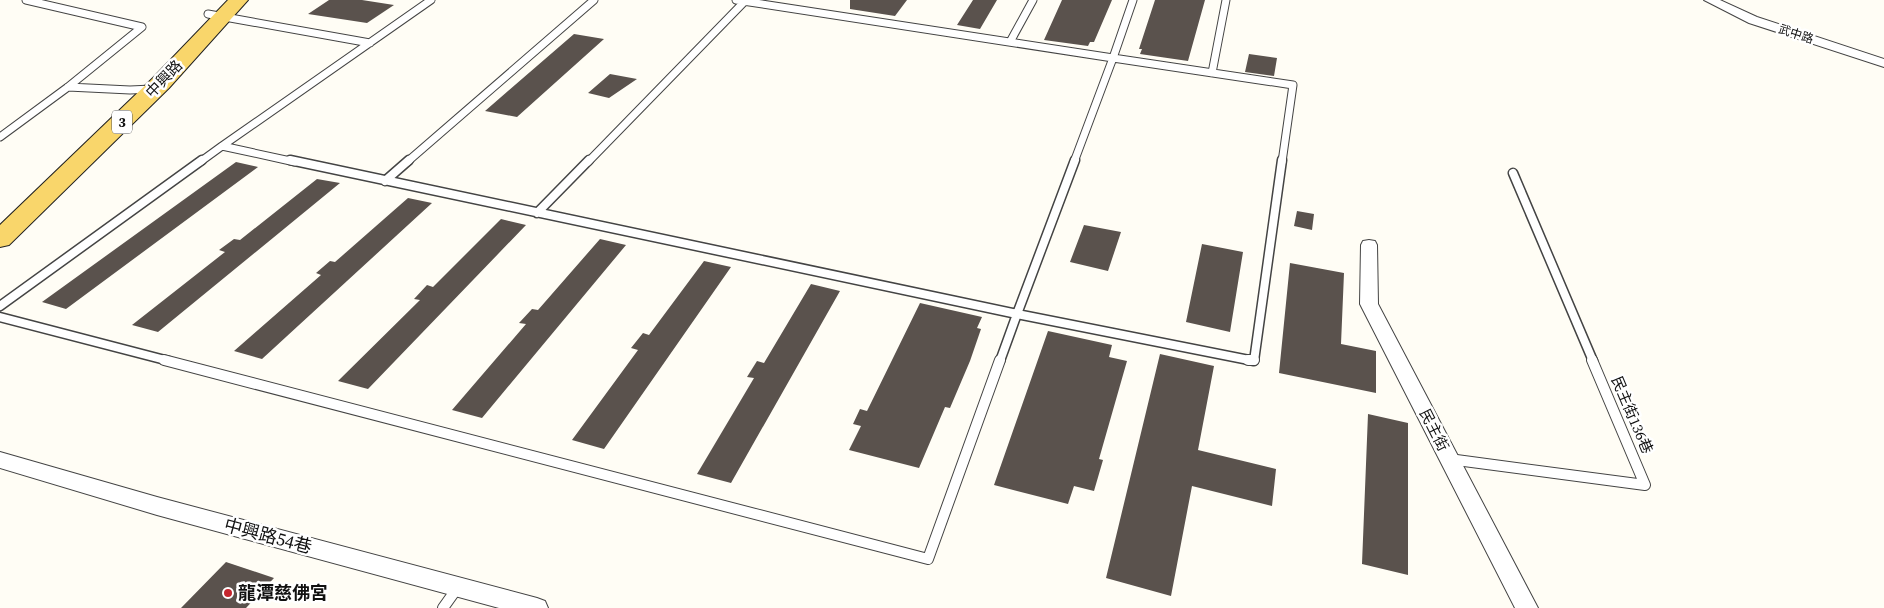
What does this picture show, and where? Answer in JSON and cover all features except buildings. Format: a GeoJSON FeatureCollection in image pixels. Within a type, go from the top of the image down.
{"type":"FeatureCollection","features":[{"type":"Feature","properties":{"kind":"main road","name":"中興路"},"geometry":{"type":"LineString","coordinates":[[0,215],[130,90],[217,11],[239,0]]}},
{"type":"Feature","properties":{"kind":"main road","name":"中興路"},"geometry":{"type":"LineString","coordinates":[[0,239],[155,89],[217,11]]}},
{"type":"Feature","properties":{"kind":"street","name":"武中路"},"geometry":{"type":"LineString","coordinates":[[1710,0],[1753,20],[1884,63]]}},
{"type":"Feature","properties":{"kind":"street","name":"民主街"},"geometry":{"type":"LineString","coordinates":[[1369,245],[1369,304],[1527,608]]}},
{"type":"Feature","properties":{"kind":"street","name":"中興路54巷"},"geometry":{"type":"LineString","coordinates":[[0,460],[158,506],[537,608]]}},
{"type":"Feature","properties":{"kind":"lane"},"geometry":{"type":"LineString","coordinates":[[0,136],[68,87],[142,26],[26,0]]}},
{"type":"Feature","properties":{"kind":"lane"},"geometry":{"type":"LineString","coordinates":[[0,306],[222,146],[431,0]]}},
{"type":"Feature","properties":{"kind":"lane"},"geometry":{"type":"LineString","coordinates":[[385,181],[594,0]]}},
{"type":"Feature","properties":{"kind":"lane"},"geometry":{"type":"LineString","coordinates":[[222,146],[1017,314],[1254,361],[1293,85],[1010,42],[768,2],[736,0]]}},
{"type":"Feature","properties":{"kind":"lane"},"geometry":{"type":"LineString","coordinates":[[1010,42],[1033,0]]}},
{"type":"Feature","properties":{"kind":"lane"},"geometry":{"type":"LineString","coordinates":[[0,317],[928,559],[1017,314],[1114,58],[1133,0]]}},
{"type":"Feature","properties":{"kind":"lane"},"geometry":{"type":"LineString","coordinates":[[1212,73],[1226,0]]}},
{"type":"Feature","properties":{"kind":"lane"},"geometry":{"type":"LineString","coordinates":[[537,213],[745,1]]}},
{"type":"Feature","properties":{"kind":"lane"},"geometry":{"type":"LineString","coordinates":[[217,11],[370,43]]}},
{"type":"Feature","properties":{"kind":"lane"},"geometry":{"type":"LineString","coordinates":[[68,87],[130,90],[155,89]]}},
{"type":"Feature","properties":{"kind":"lane","name":"民主街136巷"},"geometry":{"type":"LineString","coordinates":[[1448,459],[1645,485],[1513,173]]}},
{"type":"Feature","properties":{"kind":"lane"},"geometry":{"type":"LineString","coordinates":[[443,608],[458,587]]}},
{"type":"Feature","properties":{"kind":"place","name":"龍潭慈佛宮"},"geometry":{"type":"Point","coordinates":[228,593]}}]}
